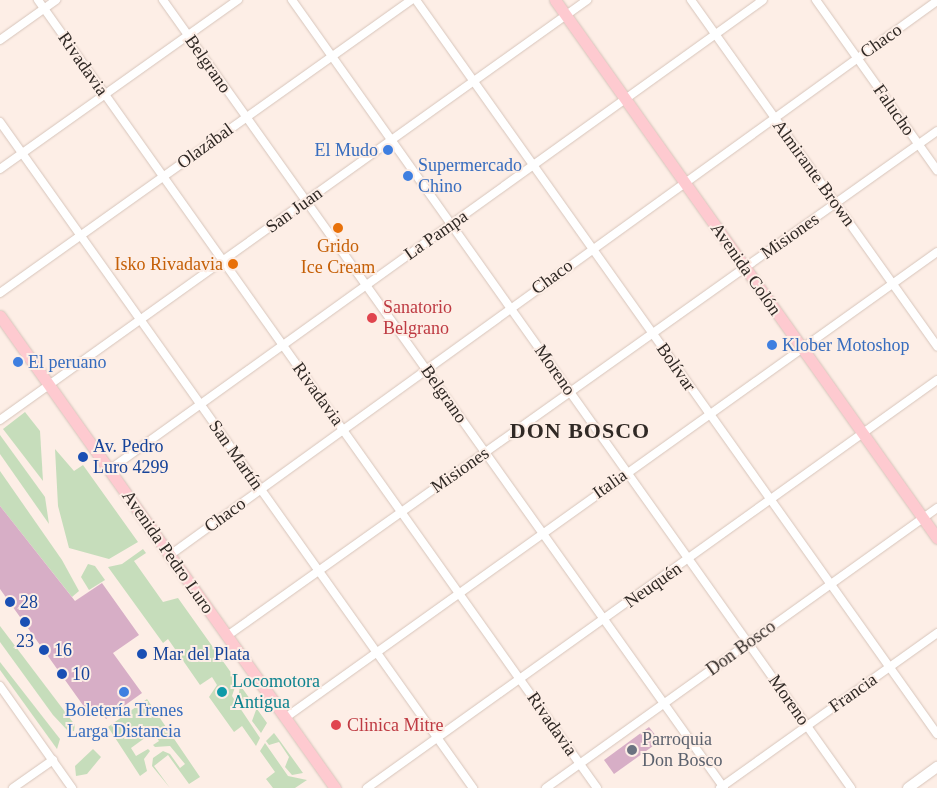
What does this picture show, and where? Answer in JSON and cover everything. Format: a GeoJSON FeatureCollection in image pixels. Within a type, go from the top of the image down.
{"type":"FeatureCollection","features":[{"type":"Feature","properties":{"kind":"main road","name":"Avenida Colón"},"geometry":{"type":"LineString","coordinates":[[555,0],[937,538]]}},
{"type":"Feature","properties":{"kind":"main road","name":"Avenida Pedro Luro"},"geometry":{"type":"LineString","coordinates":[[0,316],[335,788]]}},
{"type":"Feature","properties":{"kind":"main road"},"geometry":{"type":"LineString","coordinates":[[908,788],[937,768]]}},
{"type":"Feature","properties":{"kind":"street","name":"Rivadavia"},"geometry":{"type":"LineString","coordinates":[[38,0],[598,788]]}},
{"type":"Feature","properties":{"kind":"street"},"geometry":{"type":"LineString","coordinates":[[0,40],[56,0]]}},
{"type":"Feature","properties":{"kind":"street","name":"Belgrano"},"geometry":{"type":"LineString","coordinates":[[163,0],[722,787]]}},
{"type":"Feature","properties":{"kind":"street"},"geometry":{"type":"LineString","coordinates":[[0,169],[238,0]]}},
{"type":"Feature","properties":{"kind":"street","name":"Moreno"},"geometry":{"type":"LineString","coordinates":[[292,0],[851,788]]}},
{"type":"Feature","properties":{"kind":"street","name":"Olazábal"},"geometry":{"type":"LineString","coordinates":[[0,293],[411,0]]}},
{"type":"Feature","properties":{"kind":"street","name":"Bolívar"},"geometry":{"type":"LineString","coordinates":[[416,0],[937,734]]}},
{"type":"Feature","properties":{"kind":"street","name":"San Juan"},"geometry":{"type":"LineString","coordinates":[[0,420],[587,0]]}},
{"type":"Feature","properties":{"kind":"street","name":"Almirante Brown"},"geometry":{"type":"LineString","coordinates":[[691,0],[937,346]]}},
{"type":"Feature","properties":{"kind":"street","name":"La Pampa"},"geometry":{"type":"LineString","coordinates":[[109,470],[365,284],[534,166],[763,0]]}},
{"type":"Feature","properties":{"kind":"street","name":"Falucho"},"geometry":{"type":"LineString","coordinates":[[816,0],[937,170]]}},
{"type":"Feature","properties":{"kind":"street","name":"Chaco"},"geometry":{"type":"LineString","coordinates":[[170,555],[592,248],[937,1]]}},
{"type":"Feature","properties":{"kind":"street","name":"San Martín"},"geometry":{"type":"LineString","coordinates":[[0,122],[473,788]]}},
{"type":"Feature","properties":{"kind":"street","name":"Misiones"},"geometry":{"type":"LineString","coordinates":[[227,636],[937,131]]}},
{"type":"Feature","properties":{"kind":"street","name":"Italia"},"geometry":{"type":"LineString","coordinates":[[285,718],[458,592],[937,252]]}},
{"type":"Feature","properties":{"kind":"street","name":"Neuquén"},"geometry":{"type":"LineString","coordinates":[[367,788],[937,380]]}},
{"type":"Feature","properties":{"kind":"street","name":"Don Bosco"},"geometry":{"type":"LineString","coordinates":[[546,788],[937,508]]}},
{"type":"Feature","properties":{"kind":"street","name":"Francia"},"geometry":{"type":"LineString","coordinates":[[722,787],[937,633]]}},
{"type":"Feature","properties":{"kind":"street"},"geometry":{"type":"LineString","coordinates":[[0,686],[72,788]]}},
{"type":"Feature","properties":{"kind":"street"},"geometry":{"type":"LineString","coordinates":[[13,788],[52,760]]}},
{"type":"Feature","properties":{"kind":"green space"},"geometry":{"type":"Polygon","coordinates":[[[25,412],[40,431],[43,481],[3,429],[25,412]]]}},
{"type":"Feature","properties":{"kind":"green space"},"geometry":{"type":"Polygon","coordinates":[[[0,435],[45,497],[49,524],[0,454],[0,435]]]}},
{"type":"Feature","properties":{"kind":"green space"},"geometry":{"type":"Polygon","coordinates":[[[55,449],[74,471],[83,465],[138,542],[109,559],[69,548],[58,506],[55,449]]]}},
{"type":"Feature","properties":{"kind":"green space"},"geometry":{"type":"Polygon","coordinates":[[[0,471],[62,560],[79,591],[72,597],[0,506],[0,471]]]}},
{"type":"Feature","properties":{"kind":"green space"},"geometry":{"type":"Polygon","coordinates":[[[143,549],[146,553],[134,561],[163,602],[178,598],[237,681],[232,696],[260,738],[256,746],[242,726],[234,732],[209,697],[217,685],[212,677],[200,685],[168,639],[163,643],[108,567],[122,564],[143,549]]]}},
{"type":"Feature","properties":{"kind":"green space"},"geometry":{"type":"Polygon","coordinates":[[[88,564],[95,566],[105,580],[89,590],[81,577],[88,564]]]}},
{"type":"Feature","properties":{"kind":"green space"},"geometry":{"type":"Polygon","coordinates":[[[0,626],[75,725],[74,731],[68,731],[53,715],[0,642],[0,626]]]}},
{"type":"Feature","properties":{"kind":"green space"},"geometry":{"type":"Polygon","coordinates":[[[0,662],[60,739],[57,749],[0,670],[0,662]]]}},
{"type":"Feature","properties":{"kind":"green space"},"geometry":{"type":"Polygon","coordinates":[[[240,685],[267,723],[261,733],[252,721],[256,710],[249,700],[238,700],[240,685]]]}},
{"type":"Feature","properties":{"kind":"green space"},"geometry":{"type":"Polygon","coordinates":[[[147,699],[200,777],[189,784],[168,755],[154,766],[170,788],[152,766],[153,758],[163,751],[170,754],[180,768],[185,764],[170,746],[155,747],[153,745],[159,741],[153,732],[131,748],[136,756],[148,749],[150,751],[144,759],[147,771],[140,776],[108,727],[147,699]]]}},
{"type":"Feature","properties":{"kind":"green space"},"geometry":{"type":"Polygon","coordinates":[[[274,733],[303,773],[292,775],[285,767],[289,757],[279,742],[269,745],[266,741],[274,733]]]}},
{"type":"Feature","properties":{"kind":"green space"},"geometry":{"type":"Polygon","coordinates":[[[265,743],[288,776],[307,780],[295,788],[273,788],[266,779],[275,772],[260,751],[265,743]]]}},
{"type":"Feature","properties":{"kind":"green space"},"geometry":{"type":"Polygon","coordinates":[[[93,749],[101,757],[87,774],[76,776],[75,766],[93,749]]]}},
{"type":"Feature","properties":{"kind":"building"},"geometry":{"type":"Polygon","coordinates":[[[0,506],[75,601],[102,583],[139,635],[113,653],[142,693],[106,719],[99,709],[90,715],[0,589],[0,506]]]}},
{"type":"Feature","properties":{"kind":"building","name":"Parroquia Don Bosco"},"geometry":{"type":"Polygon","coordinates":[[[649,727],[660,741],[614,774],[604,760],[649,727]]]}},
{"type":"Feature","properties":{"kind":"place","name":"El Mudo"},"geometry":{"type":"Point","coordinates":[388,150]}},
{"type":"Feature","properties":{"kind":"place","name":"Supermercado Chino"},"geometry":{"type":"Point","coordinates":[408,176]}},
{"type":"Feature","properties":{"kind":"place","name":"Grido Ice Cream"},"geometry":{"type":"Point","coordinates":[338,228]}},
{"type":"Feature","properties":{"kind":"place","name":"Isko Rivadavia"},"geometry":{"type":"Point","coordinates":[233,264]}},
{"type":"Feature","properties":{"kind":"place","name":"Sanatorio Belgrano"},"geometry":{"type":"Point","coordinates":[372,318]}},
{"type":"Feature","properties":{"kind":"place","name":"Klober Motoshop"},"geometry":{"type":"Point","coordinates":[772,345]}},
{"type":"Feature","properties":{"kind":"place","name":"El peruano"},"geometry":{"type":"Point","coordinates":[18,362]}},
{"type":"Feature","properties":{"kind":"place","name":"Av. Pedro Luro 4299"},"geometry":{"type":"Point","coordinates":[83,457]}},
{"type":"Feature","properties":{"kind":"place","name":"28"},"geometry":{"type":"Point","coordinates":[10,602]}},
{"type":"Feature","properties":{"kind":"place","name":"23"},"geometry":{"type":"Point","coordinates":[25,622]}},
{"type":"Feature","properties":{"kind":"place","name":"16"},"geometry":{"type":"Point","coordinates":[44,650]}},
{"type":"Feature","properties":{"kind":"place","name":"Mar del Plata"},"geometry":{"type":"Point","coordinates":[142,654]}},
{"type":"Feature","properties":{"kind":"place","name":"10"},"geometry":{"type":"Point","coordinates":[62,674]}},
{"type":"Feature","properties":{"kind":"place","name":"Boletería Trenes Larga Distancia"},"geometry":{"type":"Point","coordinates":[124,692]}},
{"type":"Feature","properties":{"kind":"place","name":"Locomotora Antigua"},"geometry":{"type":"Point","coordinates":[222,692]}},
{"type":"Feature","properties":{"kind":"place","name":"Clinica Mitre"},"geometry":{"type":"Point","coordinates":[336,725]}},
{"type":"Feature","properties":{"kind":"place","name":"Parroquia Don Bosco"},"geometry":{"type":"Point","coordinates":[632,750]}},
{"type":"Feature","properties":{"kind":"district","name":"DON BOSCO"},"geometry":{"type":"Point","coordinates":[580,431]}}]}
